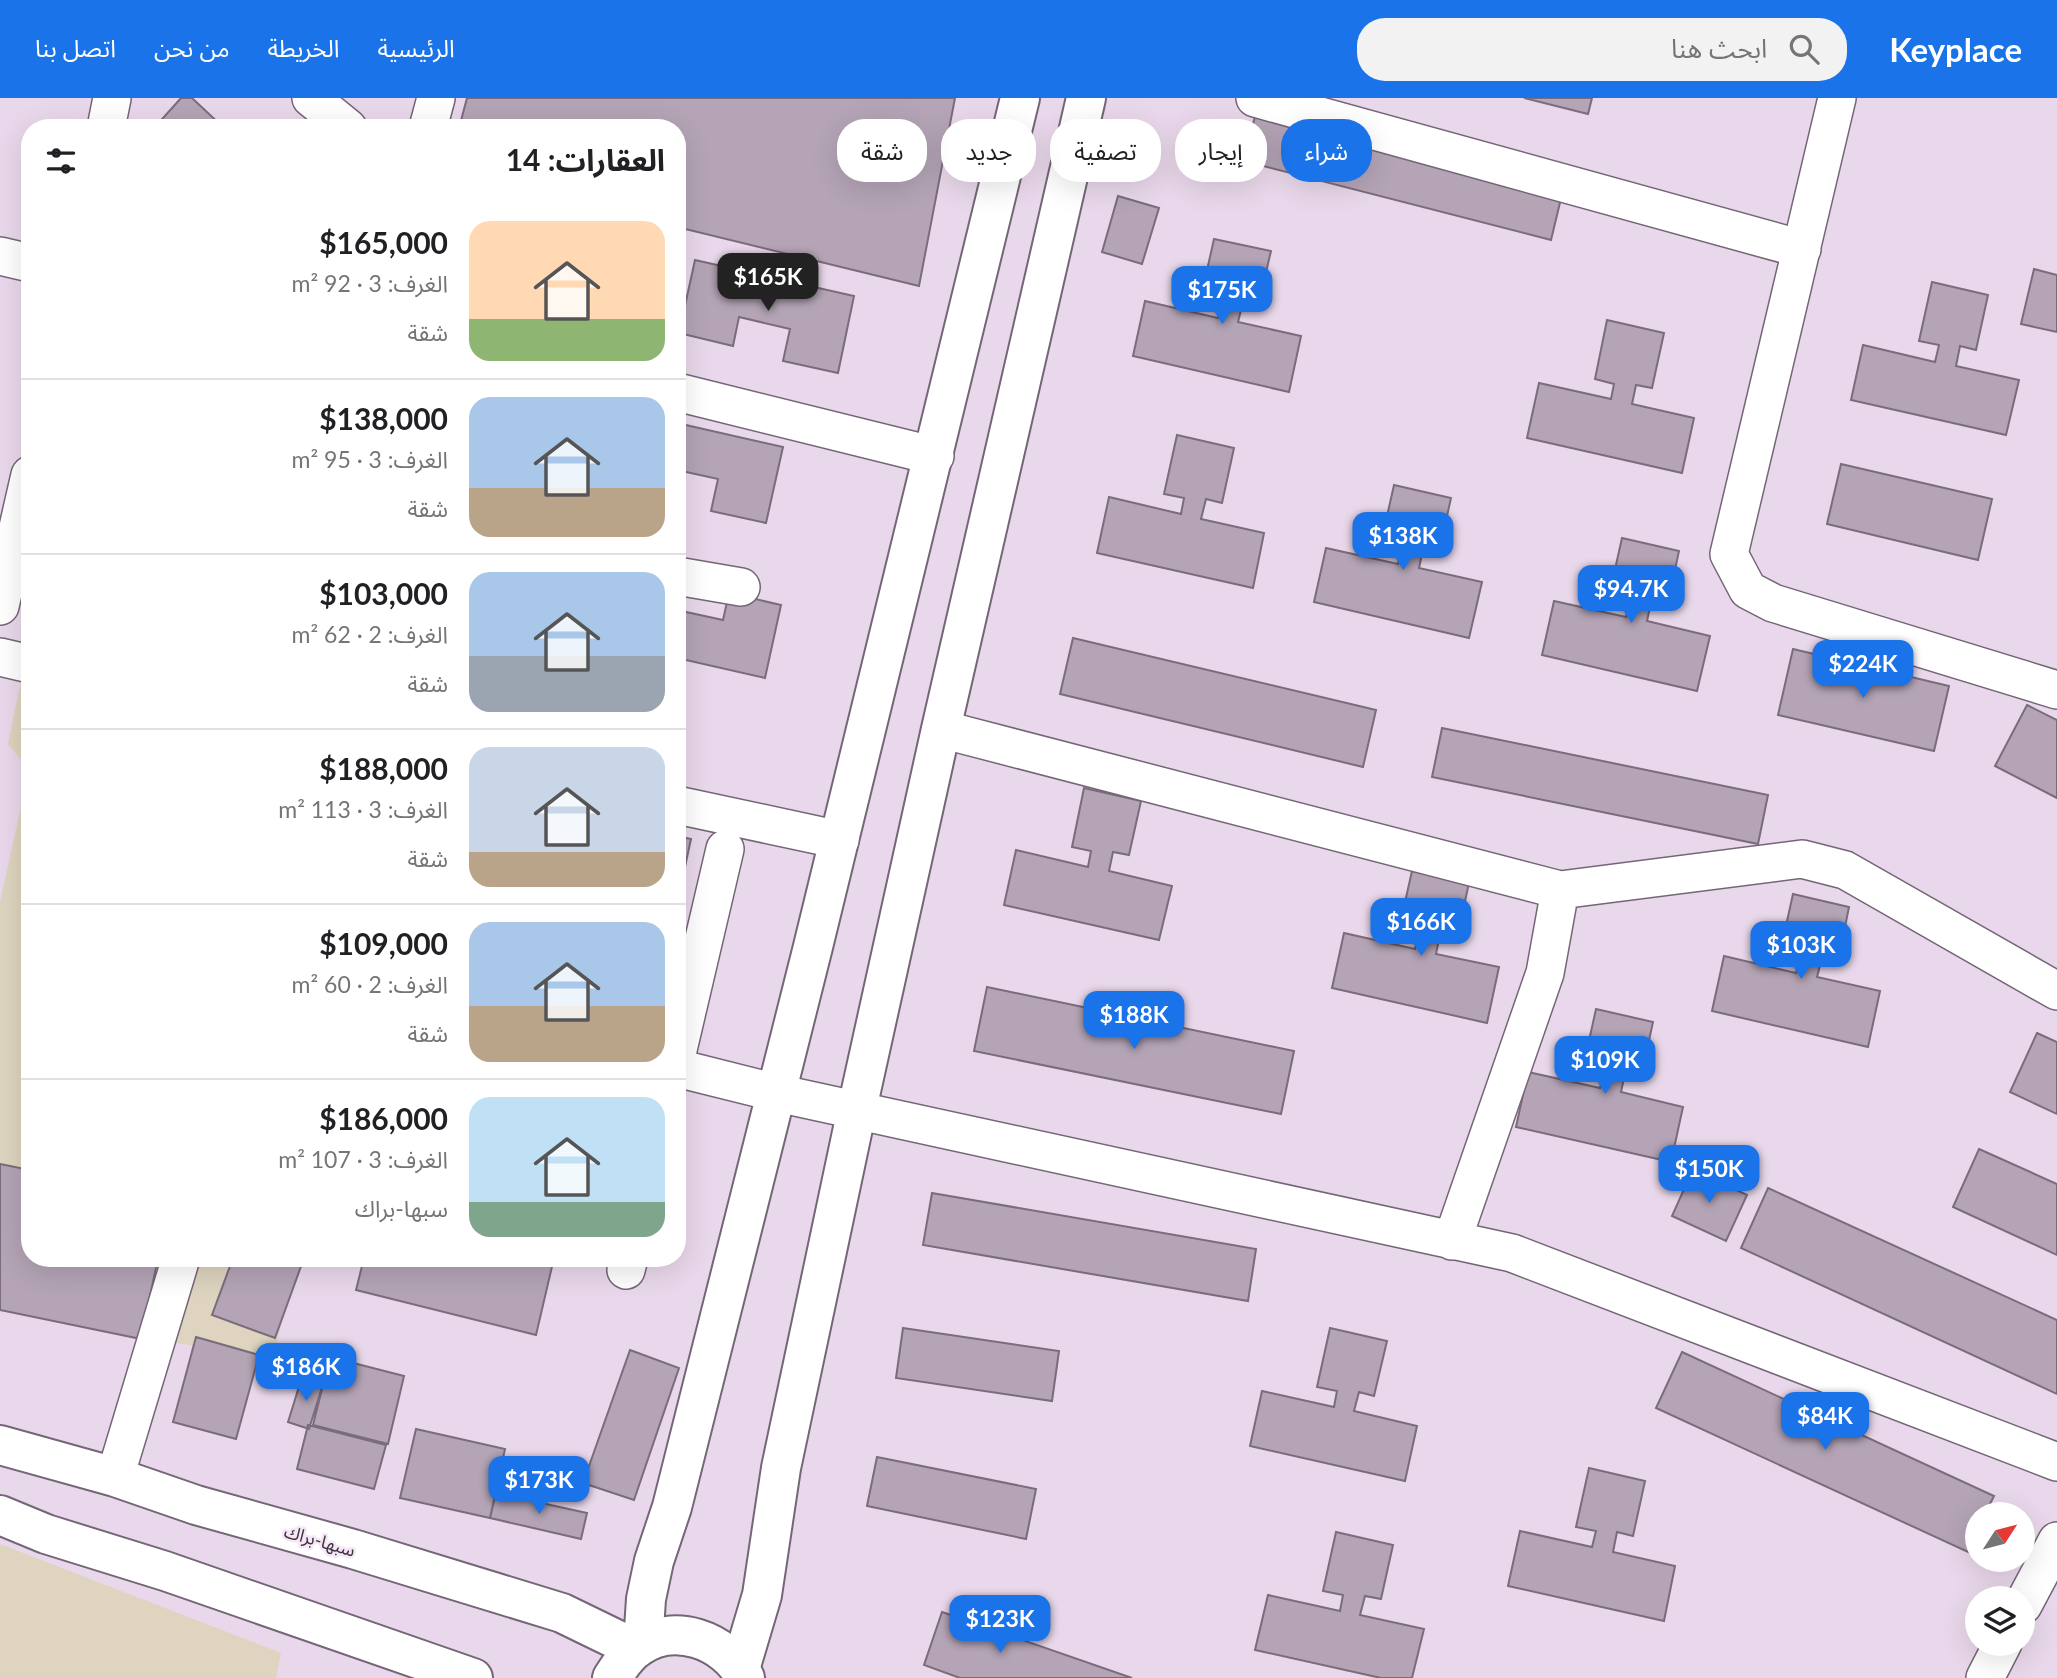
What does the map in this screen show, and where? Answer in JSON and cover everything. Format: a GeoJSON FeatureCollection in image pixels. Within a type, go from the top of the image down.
{"type":"FeatureCollection","features":[{"type":"Feature","properties":{"kind":"main road"},"geometry":{"type":"LineString","coordinates":[[639,1646],[654,1561],[671,1507],[777,1093],[935,456],[1020,98]]}},
{"type":"Feature","properties":{"kind":"main road"},"geometry":{"type":"LineString","coordinates":[[743,1674],[762,1595],[780,1468],[857,1109],[1086,98]]}},
{"type":"Feature","properties":{"kind":"main road","name":"سبها-براك"},"geometry":{"type":"LineString","coordinates":[[0,1445],[115,1477],[196,1505],[354,1549],[562,1613],[639,1646]]}},
{"type":"Feature","properties":{"kind":"main road"},"geometry":{"type":"LineString","coordinates":[[0,1516],[472,1678]]}},
{"type":"Feature","properties":{"kind":"main road"},"geometry":{"type":"LineString","coordinates":[[612,1678],[639,1646],[664,1637],[686,1635],[707,1641],[726,1652],[743,1674]]}},
{"type":"Feature","properties":{"kind":"street"},"geometry":{"type":"LineString","coordinates":[[108,119],[113,98]]}},
{"type":"Feature","properties":{"kind":"street"},"geometry":{"type":"LineString","coordinates":[[312,98],[337,119]]}},
{"type":"Feature","properties":{"kind":"street"},"geometry":{"type":"LineString","coordinates":[[430,119],[436,98]]}},
{"type":"Feature","properties":{"kind":"street"},"geometry":{"type":"LineString","coordinates":[[1255,98],[1802,249]]}},
{"type":"Feature","properties":{"kind":"street"},"geometry":{"type":"LineString","coordinates":[[1837,98],[1729,554],[1748,590],[1773,603],[2055,682]]}},
{"type":"Feature","properties":{"kind":"street"},"geometry":{"type":"LineString","coordinates":[[0,256],[21,261]]}},
{"type":"Feature","properties":{"kind":"street"},"geometry":{"type":"LineString","coordinates":[[686,395],[935,456]]}},
{"type":"Feature","properties":{"kind":"street"},"geometry":{"type":"LineString","coordinates":[[0,606],[21,514]]}},
{"type":"Feature","properties":{"kind":"street"},"geometry":{"type":"LineString","coordinates":[[686,578],[741,587]]}},
{"type":"Feature","properties":{"kind":"street"},"geometry":{"type":"LineString","coordinates":[[0,657],[21,662]]}},
{"type":"Feature","properties":{"kind":"street"},"geometry":{"type":"LineString","coordinates":[[941,729],[1560,890],[1802,859],[1845,870],[2057,990]]}},
{"type":"Feature","properties":{"kind":"street"},"geometry":{"type":"LineString","coordinates":[[686,806],[840,840]]}},
{"type":"Feature","properties":{"kind":"street"},"geometry":{"type":"LineString","coordinates":[[686,1016],[725,849]]}},
{"type":"Feature","properties":{"kind":"street"},"geometry":{"type":"LineString","coordinates":[[1452,1241],[1545,972],[1560,890]]}},
{"type":"Feature","properties":{"kind":"street"},"geometry":{"type":"LineString","coordinates":[[686,1070],[777,1093],[1512,1253],[2057,1462]]}},
{"type":"Feature","properties":{"kind":"street"},"geometry":{"type":"LineString","coordinates":[[115,1477],[178,1267]]}},
{"type":"Feature","properties":{"kind":"street"},"geometry":{"type":"LineString","coordinates":[[2033,1586],[2057,1541]]}},
{"type":"Feature","properties":{"kind":"street"},"geometry":{"type":"LineString","coordinates":[[1985,1678],[1996,1656]]}},
{"type":"Feature","properties":{"kind":"shaded area"},"geometry":{"type":"Polygon","coordinates":[[[21,680],[21,760],[8,744],[21,680]]]}},
{"type":"Feature","properties":{"kind":"shaded area"},"geometry":{"type":"Polygon","coordinates":[[[21,806],[21,1267],[295,1267],[274,1355],[141,1339],[0,1310],[0,902],[21,806]]]}},
{"type":"Feature","properties":{"kind":"shaded area"},"geometry":{"type":"Polygon","coordinates":[[[0,1544],[281,1653],[276,1678],[0,1678],[0,1544]]]}},
{"type":"Feature","properties":{"kind":"building"},"geometry":{"type":"Polygon","coordinates":[[[181,98],[192,98],[214,119],[162,119],[181,98]]]}},
{"type":"Feature","properties":{"kind":"building"},"geometry":{"type":"Polygon","coordinates":[[[467,98],[955,98],[951,119],[941,119],[941,171],[919,286],[686,229],[686,119],[461,119],[467,98]]]}},
{"type":"Feature","properties":{"kind":"building"},"geometry":{"type":"Polygon","coordinates":[[[1524,98],[1592,98],[1588,114],[1524,98]]]}},
{"type":"Feature","properties":{"kind":"building"},"geometry":{"type":"Polygon","coordinates":[[[1257,108],[1300,119],[1281,119],[1281,171],[1267,167],[1267,119],[1254,119],[1257,108]]]}},
{"type":"Feature","properties":{"kind":"building"},"geometry":{"type":"Polygon","coordinates":[[[1372,137],[1564,186],[1551,240],[1326,182],[1372,182],[1372,137]]]}},
{"type":"Feature","properties":{"kind":"building"},"geometry":{"type":"Polygon","coordinates":[[[1118,196],[1159,208],[1142,264],[1102,252],[1118,196]]]}},
{"type":"Feature","properties":{"kind":"building"},"geometry":{"type":"Polygon","coordinates":[[[1214,239],[1271,251],[1258,306],[1243,302],[1238,322],[1301,336],[1289,392],[1133,356],[1145,301],[1218,318],[1221,302],[1201,297],[1214,239]]]}},
{"type":"Feature","properties":{"kind":"building"},"geometry":{"type":"Polygon","coordinates":[[[695,260],[854,296],[838,373],[783,361],[790,329],[739,317],[733,346],[686,335],[686,301],[695,260]]]}},
{"type":"Feature","properties":{"kind":"building"},"geometry":{"type":"Polygon","coordinates":[[[2034,269],[2057,275],[2057,332],[2021,324],[2034,269]]]}},
{"type":"Feature","properties":{"kind":"building"},"geometry":{"type":"Polygon","coordinates":[[[1932,282],[1988,295],[1976,350],[1960,346],[1956,366],[2019,380],[2006,435],[1851,400],[1863,345],[1935,362],[1939,345],[1919,341],[1932,282]]]}},
{"type":"Feature","properties":{"kind":"building"},"geometry":{"type":"Polygon","coordinates":[[[1607,320],[1664,333],[1652,388],[1636,385],[1632,404],[1694,418],[1682,473],[1527,438],[1539,383],[1611,399],[1614,384],[1595,379],[1607,320]]]}},
{"type":"Feature","properties":{"kind":"building"},"geometry":{"type":"Polygon","coordinates":[[[686,425],[783,447],[766,523],[711,511],[718,479],[686,472],[686,425]]]}},
{"type":"Feature","properties":{"kind":"building"},"geometry":{"type":"Polygon","coordinates":[[[1177,435],[1234,448],[1222,503],[1206,499],[1201,519],[1264,533],[1253,588],[1097,553],[1109,497],[1181,514],[1184,498],[1164,494],[1177,435]]]}},
{"type":"Feature","properties":{"kind":"building"},"geometry":{"type":"Polygon","coordinates":[[[1841,464],[1992,499],[1978,560],[1827,524],[1841,464]]]}},
{"type":"Feature","properties":{"kind":"building"},"geometry":{"type":"Polygon","coordinates":[[[1394,485],[1451,498],[1439,552],[1423,549],[1419,568],[1482,582],[1469,638],[1314,602],[1326,548],[1398,564],[1401,547],[1381,543],[1394,485]]]}},
{"type":"Feature","properties":{"kind":"building"},"geometry":{"type":"Polygon","coordinates":[[[1622,538],[1679,551],[1667,606],[1651,602],[1647,621],[1710,636],[1697,691],[1542,655],[1554,601],[1626,617],[1629,601],[1609,596],[1622,538]]]}},
{"type":"Feature","properties":{"kind":"building"},"geometry":{"type":"Polygon","coordinates":[[[729,593],[781,605],[765,678],[686,660],[686,612],[723,620],[729,593]]]}},
{"type":"Feature","properties":{"kind":"building"},"geometry":{"type":"Polygon","coordinates":[[[1073,638],[1376,710],[1363,767],[1060,694],[1073,638]]]}},
{"type":"Feature","properties":{"kind":"building"},"geometry":{"type":"Polygon","coordinates":[[[1793,649],[1949,686],[1934,751],[1778,715],[1793,649]]]}},
{"type":"Feature","properties":{"kind":"building"},"geometry":{"type":"Polygon","coordinates":[[[2027,705],[2057,720],[2057,798],[1995,766],[2027,705]]]}},
{"type":"Feature","properties":{"kind":"building"},"geometry":{"type":"Polygon","coordinates":[[[1442,728],[1768,795],[1758,844],[1432,777],[1442,728]]]}},
{"type":"Feature","properties":{"kind":"building"},"geometry":{"type":"Polygon","coordinates":[[[1084,788],[1141,801],[1129,855],[1113,852],[1109,871],[1172,886],[1159,940],[1004,905],[1016,850],[1088,867],[1091,851],[1072,847],[1084,788]]]}},
{"type":"Feature","properties":{"kind":"building"},"geometry":{"type":"Polygon","coordinates":[[[686,838],[691,839],[686,862],[686,838]]]}},
{"type":"Feature","properties":{"kind":"building"},"geometry":{"type":"Polygon","coordinates":[[[1412,871],[1469,883],[1457,937],[1440,934],[1436,954],[1499,967],[1487,1023],[1332,988],[1344,933],[1415,949],[1419,933],[1399,929],[1412,871]]]}},
{"type":"Feature","properties":{"kind":"building"},"geometry":{"type":"Polygon","coordinates":[[[1793,894],[1849,907],[1838,961],[1822,958],[1817,977],[1880,991],[1868,1047],[1712,1011],[1724,956],[1796,973],[1800,957],[1780,953],[1793,894]]]}},
{"type":"Feature","properties":{"kind":"building"},"geometry":{"type":"Polygon","coordinates":[[[987,987],[1294,1051],[1281,1114],[974,1051],[987,987]]]}},
{"type":"Feature","properties":{"kind":"building"},"geometry":{"type":"Polygon","coordinates":[[[1596,1009],[1653,1022],[1641,1077],[1625,1073],[1621,1092],[1683,1107],[1671,1162],[1516,1127],[1528,1072],[1600,1088],[1604,1072],[1583,1068],[1596,1009]]]}},
{"type":"Feature","properties":{"kind":"building"},"geometry":{"type":"Polygon","coordinates":[[[2037,1033],[2057,1042],[2057,1114],[2010,1092],[2037,1033]]]}},
{"type":"Feature","properties":{"kind":"building"},"geometry":{"type":"Polygon","coordinates":[[[1979,1149],[2057,1184],[2057,1255],[1953,1207],[1979,1149]]]}},
{"type":"Feature","properties":{"kind":"building"},"geometry":{"type":"Polygon","coordinates":[[[0,1164],[21,1168],[21,1267],[156,1267],[141,1339],[0,1310],[0,1164]]]}},
{"type":"Feature","properties":{"kind":"building"},"geometry":{"type":"Polygon","coordinates":[[[1693,1169],[1747,1195],[1726,1241],[1672,1216],[1693,1169]]]}},
{"type":"Feature","properties":{"kind":"building"},"geometry":{"type":"Polygon","coordinates":[[[1768,1188],[2057,1320],[2057,1394],[1741,1248],[1768,1188]]]}},
{"type":"Feature","properties":{"kind":"building"},"geometry":{"type":"Polygon","coordinates":[[[932,1193],[1256,1249],[1248,1301],[923,1245],[932,1193]]]}},
{"type":"Feature","properties":{"kind":"building"},"geometry":{"type":"Polygon","coordinates":[[[230,1267],[301,1267],[275,1338],[212,1315],[230,1267]]]}},
{"type":"Feature","properties":{"kind":"building"},"geometry":{"type":"Polygon","coordinates":[[[362,1267],[552,1267],[536,1335],[356,1290],[362,1267]]]}},
{"type":"Feature","properties":{"kind":"building"},"geometry":{"type":"Polygon","coordinates":[[[903,1328],[1059,1351],[1052,1401],[896,1378],[903,1328]]]}},
{"type":"Feature","properties":{"kind":"building"},"geometry":{"type":"Polygon","coordinates":[[[1330,1328],[1387,1341],[1374,1396],[1359,1392],[1354,1411],[1417,1426],[1405,1481],[1250,1446],[1262,1391],[1334,1407],[1337,1391],[1317,1387],[1330,1328]]]}},
{"type":"Feature","properties":{"kind":"building"},"geometry":{"type":"Polygon","coordinates":[[[196,1337],[259,1355],[236,1439],[173,1422],[196,1337]]]}},
{"type":"Feature","properties":{"kind":"building"},"geometry":{"type":"Polygon","coordinates":[[[630,1350],[679,1368],[634,1500],[583,1483],[630,1350]]]}},
{"type":"Feature","properties":{"kind":"building"},"geometry":{"type":"Polygon","coordinates":[[[1682,1352],[1994,1496],[1991,1502],[1965,1502],[1965,1551],[1656,1408],[1682,1352]]]}},
{"type":"Feature","properties":{"kind":"building"},"geometry":{"type":"Polygon","coordinates":[[[330,1357],[404,1376],[388,1444],[313,1425],[330,1357]]]}},
{"type":"Feature","properties":{"kind":"building"},"geometry":{"type":"Polygon","coordinates":[[[302,1377],[323,1384],[309,1429],[288,1422],[302,1377]]]}},
{"type":"Feature","properties":{"kind":"building"},"geometry":{"type":"Polygon","coordinates":[[[308,1425],[386,1445],[374,1489],[297,1469],[308,1425]]]}},
{"type":"Feature","properties":{"kind":"building"},"geometry":{"type":"Polygon","coordinates":[[[416,1429],[505,1449],[490,1518],[400,1498],[416,1429]]]}},
{"type":"Feature","properties":{"kind":"building"},"geometry":{"type":"Polygon","coordinates":[[[877,1457],[1036,1489],[1026,1539],[867,1506],[877,1457]]]}},
{"type":"Feature","properties":{"kind":"building"},"geometry":{"type":"Polygon","coordinates":[[[1589,1468],[1645,1481],[1633,1536],[1617,1532],[1613,1552],[1675,1566],[1664,1621],[1508,1586],[1520,1531],[1592,1547],[1596,1531],[1576,1527],[1589,1468]]]}},
{"type":"Feature","properties":{"kind":"building"},"geometry":{"type":"Polygon","coordinates":[[[496,1493],[587,1513],[581,1539],[490,1518],[496,1493]]]}},
{"type":"Feature","properties":{"kind":"building"},"geometry":{"type":"Polygon","coordinates":[[[1336,1532],[1393,1545],[1381,1599],[1365,1596],[1360,1615],[1424,1629],[1412,1678],[1381,1678],[1255,1650],[1268,1595],[1340,1611],[1343,1595],[1323,1591],[1336,1532]]]}},
{"type":"Feature","properties":{"kind":"building"},"geometry":{"type":"Polygon","coordinates":[[[942,1612],[1132,1678],[960,1678],[924,1665],[942,1612]]]}}]}
